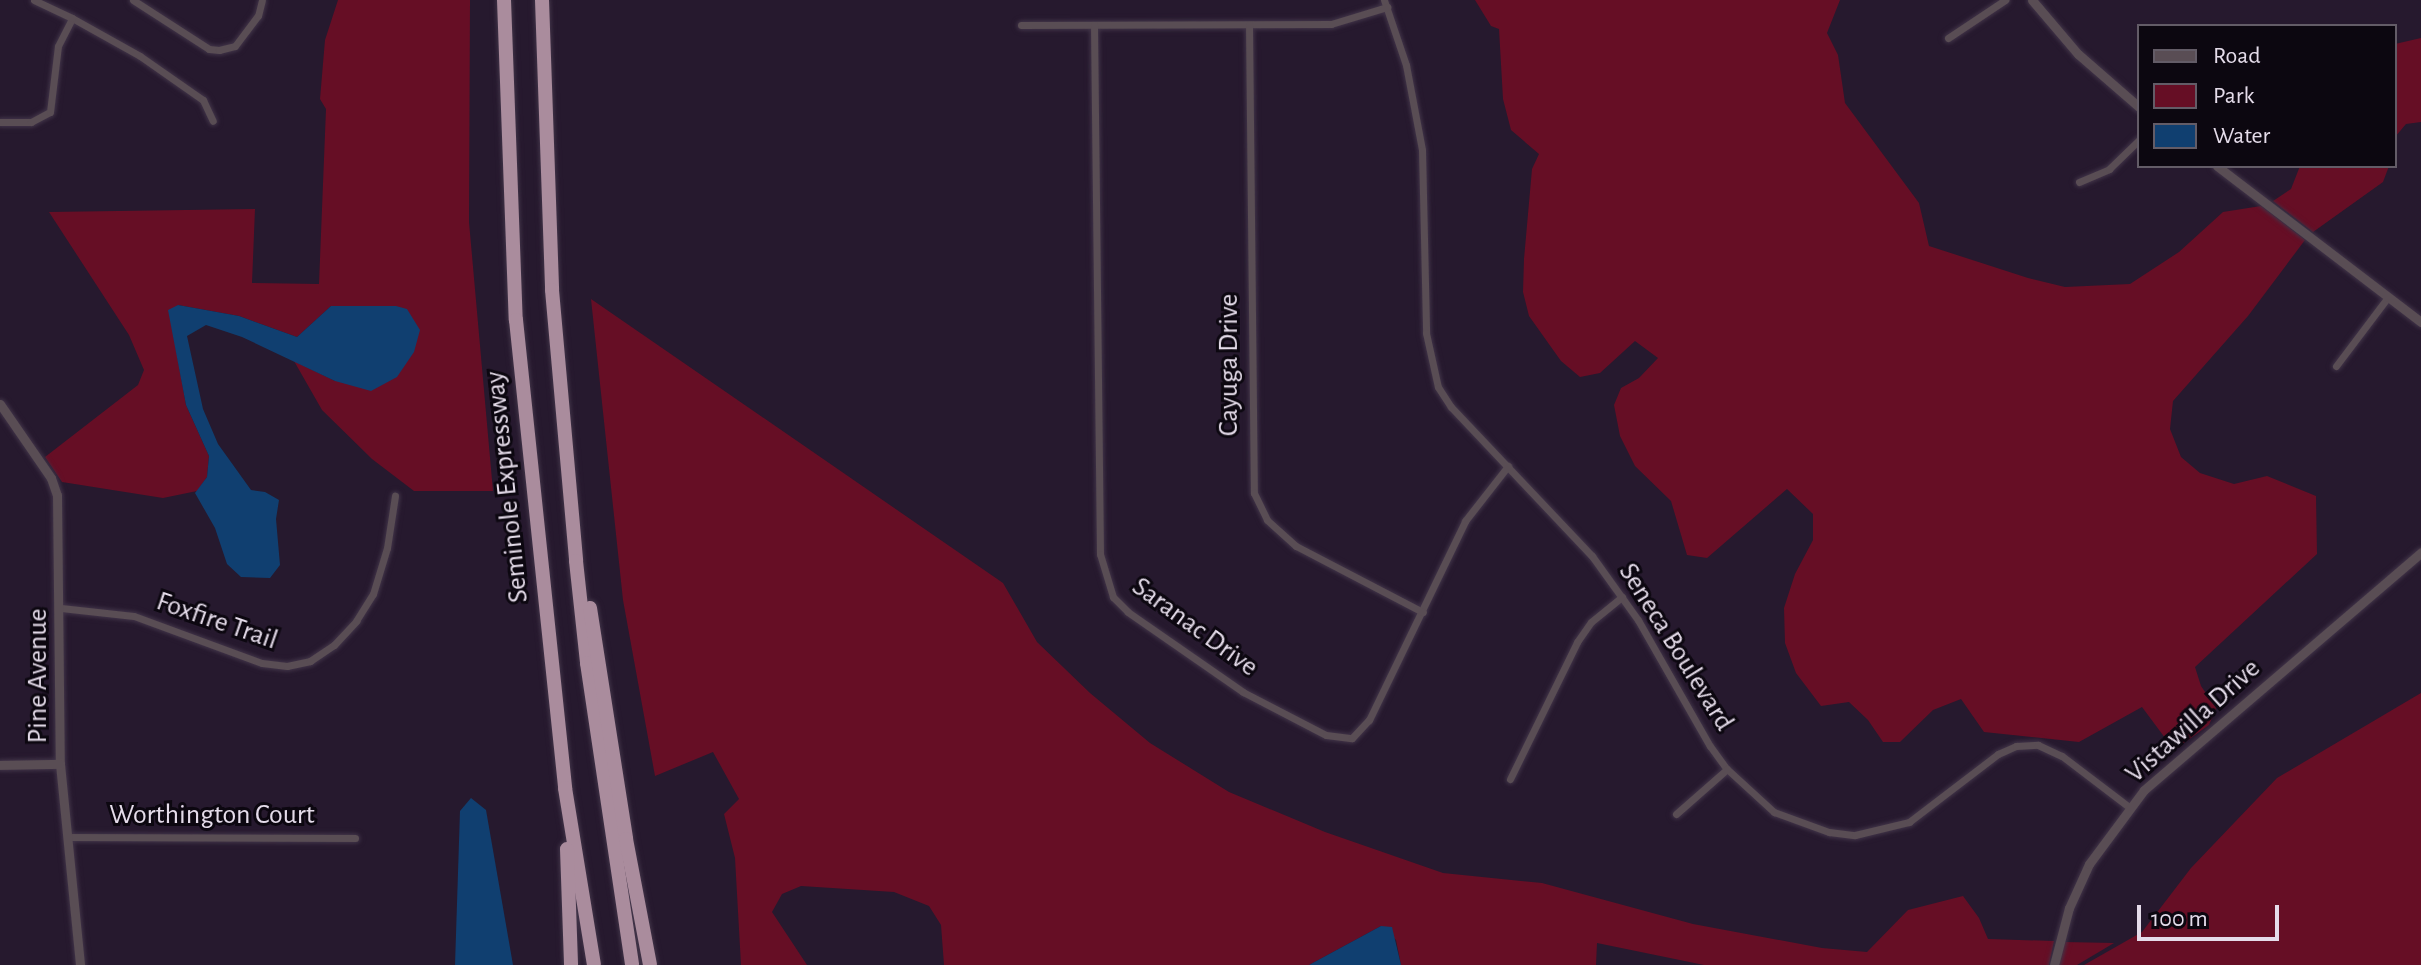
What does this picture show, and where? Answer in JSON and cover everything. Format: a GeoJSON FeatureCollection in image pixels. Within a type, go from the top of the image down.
{"type":"FeatureCollection","features":[{"type":"Feature","properties":{"kind":"highway","name":"Seminole Expressway"},"geometry":{"type":"LineString","coordinates":[[504,0],[516,320],[565,788],[594,965]]}},
{"type":"Feature","properties":{"kind":"highway"},"geometry":{"type":"LineString","coordinates":[[542,0],[552,290],[572,526],[587,663],[632,965]]}},
{"type":"Feature","properties":{"kind":"highway"},"geometry":{"type":"LineString","coordinates":[[572,526],[584,558],[610,748],[650,965]]}},
{"type":"Feature","properties":{"kind":"highway"},"geometry":{"type":"LineString","coordinates":[[565,788],[571,965]]}},
{"type":"Feature","properties":{"kind":"street"},"geometry":{"type":"LineString","coordinates":[[34,0],[140,56],[203,100],[213,121]]}},
{"type":"Feature","properties":{"kind":"street"},"geometry":{"type":"LineString","coordinates":[[133,0],[209,49],[219,50],[235,46],[243,37],[258,16],[262,0]]}},
{"type":"Feature","properties":{"kind":"street"},"geometry":{"type":"LineString","coordinates":[[1948,38],[2005,0]]}},
{"type":"Feature","properties":{"kind":"street"},"geometry":{"type":"LineString","coordinates":[[2032,0],[2078,54],[2137,105]]}},
{"type":"Feature","properties":{"kind":"street"},"geometry":{"type":"LineString","coordinates":[[1021,25],[1331,24],[1386,4]]}},
{"type":"Feature","properties":{"kind":"street","name":"Seneca Boulevard"},"geometry":{"type":"LineString","coordinates":[[1386,4],[1406,65],[1422,150],[1426,333],[1438,387],[1451,407],[1592,556],[1622,597],[1727,769],[1774,812],[1829,832],[1855,835],[1909,822],[1932,808],[1980,766],[2016,746],[2038,745],[2062,756],[2129,807]]}},
{"type":"Feature","properties":{"kind":"street"},"geometry":{"type":"LineString","coordinates":[[0,122],[31,122],[50,112],[58,46],[72,18]]}},
{"type":"Feature","properties":{"kind":"street","name":"Saranac Drive"},"geometry":{"type":"LineString","coordinates":[[1094,25],[1100,554],[1113,597],[1128,612],[1243,692],[1308,727],[1341,738],[1352,738],[1369,720],[1465,521],[1508,466]]}},
{"type":"Feature","properties":{"kind":"street","name":"Cayuga Drive"},"geometry":{"type":"LineString","coordinates":[[1249,25],[1254,493],[1267,520],[1296,546],[1423,612]]}},
{"type":"Feature","properties":{"kind":"street"},"geometry":{"type":"LineString","coordinates":[[2079,182],[2109,169],[2137,142]]}},
{"type":"Feature","properties":{"kind":"street"},"geometry":{"type":"LineString","coordinates":[[2220,168],[2421,322]]}},
{"type":"Feature","properties":{"kind":"street"},"geometry":{"type":"LineString","coordinates":[[2336,366],[2388,297]]}},
{"type":"Feature","properties":{"kind":"street","name":"Pine Avenue"},"geometry":{"type":"LineString","coordinates":[[0,404],[51,478],[57,495],[61,608],[60,764],[80,965]]}},
{"type":"Feature","properties":{"kind":"street","name":"Foxfire Trail"},"geometry":{"type":"LineString","coordinates":[[61,608],[134,616],[262,663],[287,666],[310,661],[334,645],[356,621],[373,594],[387,548],[395,496]]}},
{"type":"Feature","properties":{"kind":"street","name":"Vistawilla Drive"},"geometry":{"type":"LineString","coordinates":[[2054,965],[2079,885],[2098,848],[2129,807],[2180,757],[2421,553]]}},
{"type":"Feature","properties":{"kind":"street"},"geometry":{"type":"LineString","coordinates":[[1510,779],[1577,642],[1591,622],[1622,597]]}},
{"type":"Feature","properties":{"kind":"street"},"geometry":{"type":"LineString","coordinates":[[0,765],[60,764]]}},
{"type":"Feature","properties":{"kind":"street"},"geometry":{"type":"LineString","coordinates":[[1676,814],[1727,769]]}},
{"type":"Feature","properties":{"kind":"street","name":"Worthington Court"},"geometry":{"type":"LineString","coordinates":[[68,837],[355,838]]}},
{"type":"Feature","properties":{"kind":"green space"},"geometry":{"type":"Polygon","coordinates":[[[338,0],[470,0],[469,222],[493,491],[414,491],[372,459],[322,410],[294,361],[335,381],[396,306],[331,306],[297,337],[239,316],[178,305],[171,321],[186,405],[209,456],[207,477],[197,491],[163,498],[62,482],[45,457],[138,385],[144,370],[129,335],[49,212],[255,209],[252,283],[319,284],[326,109],[320,99],[325,40],[338,0]]]}},
{"type":"Feature","properties":{"kind":"green space"},"geometry":{"type":"Polygon","coordinates":[[[1475,0],[1840,0],[1827,33],[1838,55],[1845,103],[1919,203],[1929,246],[2028,278],[2065,287],[2130,284],[2179,252],[2223,212],[2261,206],[2305,240],[2248,316],[2173,401],[2170,429],[2181,457],[2200,473],[2234,484],[2267,476],[2316,496],[2317,554],[2195,667],[2201,686],[2216,708],[2209,725],[2174,750],[2142,707],[2079,742],[1984,732],[1961,699],[1933,710],[1900,742],[1883,742],[1868,720],[1849,702],[1821,706],[1796,673],[1785,643],[1784,608],[1795,574],[1813,540],[1813,514],[1787,489],[1707,558],[1687,555],[1671,501],[1635,466],[1620,436],[1614,405],[1621,388],[1639,378],[1658,358],[1635,341],[1600,373],[1580,377],[1561,361],[1529,316],[1523,292],[1524,259],[1532,169],[1539,154],[1511,130],[1503,99],[1499,29],[1491,26],[1475,0]]]}},
{"type":"Feature","properties":{"kind":"green space"},"geometry":{"type":"Polygon","coordinates":[[[2421,38],[2421,122],[2406,124],[2397,135],[2397,44],[2421,38]]]}},
{"type":"Feature","properties":{"kind":"green space"},"geometry":{"type":"Polygon","coordinates":[[[2299,168],[2388,168],[2383,182],[2313,232],[2273,201],[2291,189],[2299,168]]]}},
{"type":"Feature","properties":{"kind":"green space"},"geometry":{"type":"Polygon","coordinates":[[[591,299],[1003,583],[1037,642],[1090,693],[1150,743],[1229,792],[1325,832],[1443,873],[1542,883],[1693,924],[1822,948],[1867,952],[1908,910],[1963,896],[1979,918],[1988,939],[2054,941],[2049,965],[1704,965],[1597,943],[1596,965],[1401,965],[1396,940],[1381,926],[1309,965],[944,965],[941,925],[929,906],[894,892],[801,886],[782,894],[772,912],[807,965],[741,965],[735,858],[724,814],[739,799],[713,752],[655,776],[623,600],[591,299]]]}},
{"type":"Feature","properties":{"kind":"green space"},"geometry":{"type":"Polygon","coordinates":[[[2421,693],[2421,965],[2084,965],[2142,932],[2191,868],[2277,778],[2421,693]]]}},
{"type":"Feature","properties":{"kind":"green space"},"geometry":{"type":"Polygon","coordinates":[[[2064,942],[2114,943],[2077,965],[2059,965],[2064,942]]]}},
{"type":"Feature","properties":{"kind":"water"},"geometry":{"type":"Polygon","coordinates":[[[178,305],[239,316],[297,337],[331,306],[396,306],[407,309],[420,330],[414,352],[397,377],[371,391],[335,381],[242,337],[206,325],[187,336],[203,409],[218,444],[251,490],[265,492],[279,500],[276,519],[280,565],[270,578],[241,577],[227,564],[215,528],[195,493],[207,477],[209,456],[186,405],[168,310],[178,305]]]}},
{"type":"Feature","properties":{"kind":"water"},"geometry":{"type":"Polygon","coordinates":[[[471,798],[486,810],[513,965],[455,965],[460,811],[471,798]]]}},
{"type":"Feature","properties":{"kind":"water"},"geometry":{"type":"Polygon","coordinates":[[[1381,926],[1392,927],[1401,965],[1309,965],[1381,926]]]}}]}
